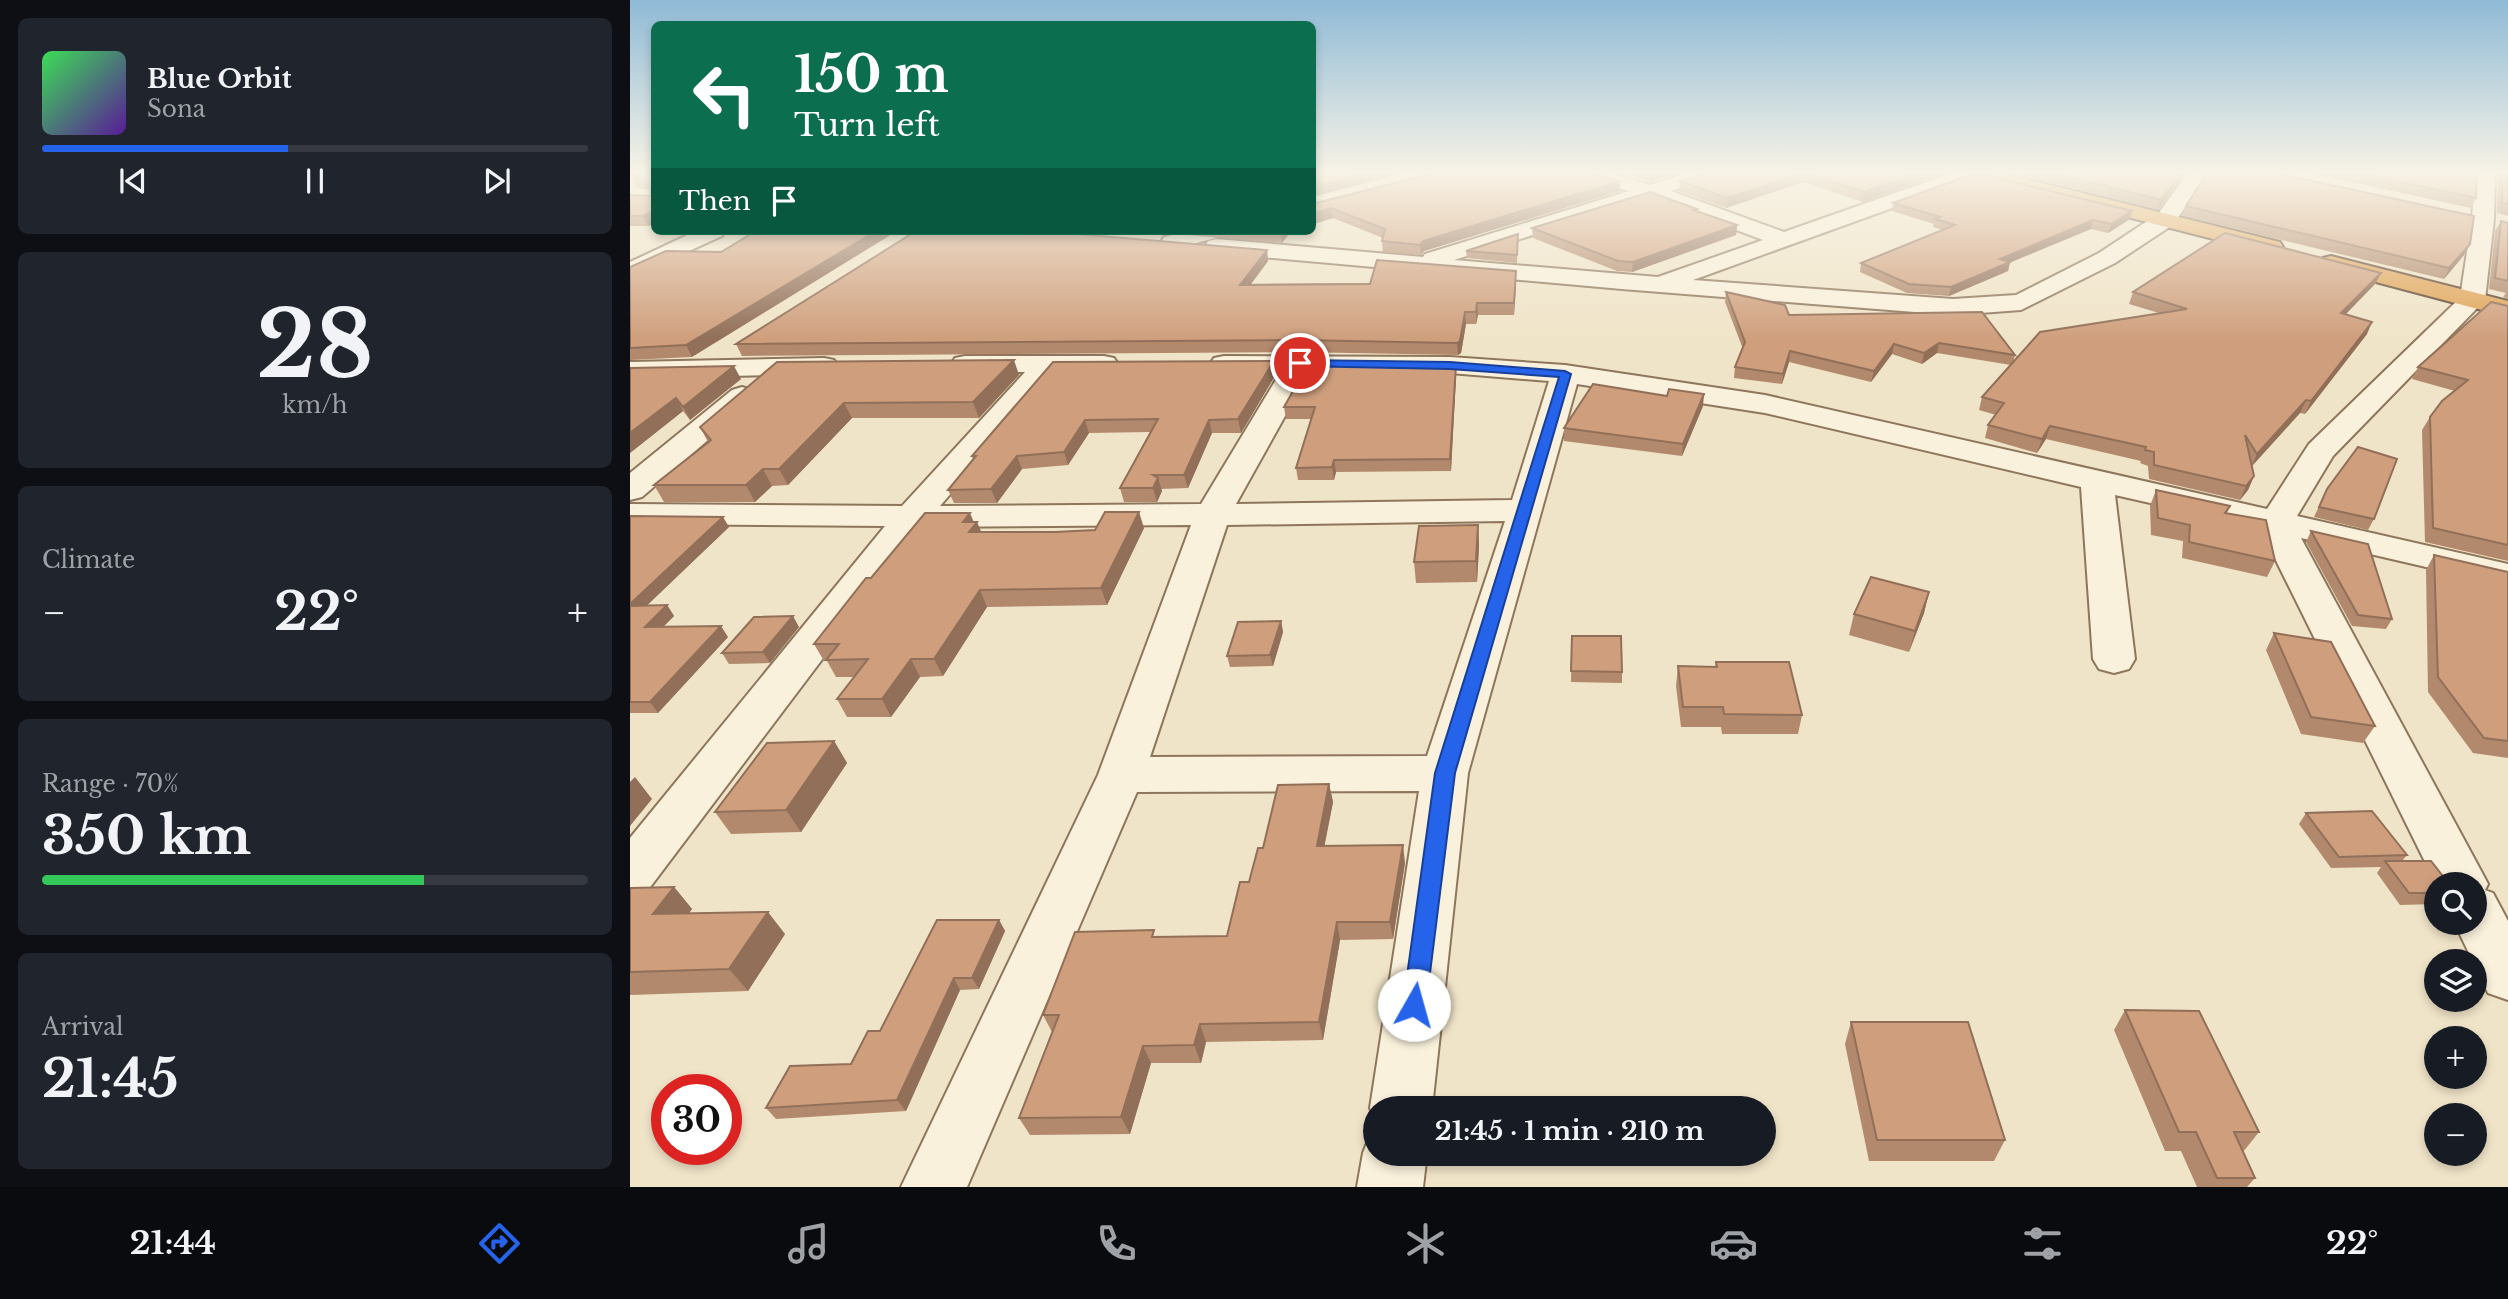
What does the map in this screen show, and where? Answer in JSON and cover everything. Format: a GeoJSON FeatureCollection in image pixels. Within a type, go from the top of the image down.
{"type":"FeatureCollection","features":[{"type":"Feature","properties":{"kind":"highway"},"geometry":{"type":"LineString","coordinates":[[2201,228],[2508,309]]}},
{"type":"Feature","properties":{"kind":"street"},"geometry":{"type":"LineString","coordinates":[[1418,264],[1535,228]]}},
{"type":"Feature","properties":{"kind":"street"},"geometry":{"type":"LineString","coordinates":[[1753,228],[1782,239]]}},
{"type":"Feature","properties":{"kind":"street"},"geometry":{"type":"LineString","coordinates":[[1656,285],[1813,228]]}},
{"type":"Feature","properties":{"kind":"street"},"geometry":{"type":"LineString","coordinates":[[1144,240],[1656,285],[1954,307],[2021,302],[2108,258],[2152,228]]}},
{"type":"Feature","properties":{"kind":"street"},"geometry":{"type":"LineString","coordinates":[[2275,523],[2320,451],[2472,300],[2482,228]]}},
{"type":"Feature","properties":{"kind":"street"},"geometry":{"type":"LineString","coordinates":[[630,271],[706,235]]}},
{"type":"Feature","properties":{"kind":"street"},"geometry":{"type":"LineString","coordinates":[[1171,242],[1200,235]]}},
{"type":"Feature","properties":{"kind":"street"},"geometry":{"type":"LineString","coordinates":[[698,370],[742,342]]}},
{"type":"Feature","properties":{"kind":"street"},"geometry":{"type":"LineString","coordinates":[[945,1187],[1121,775],[1213,513],[1300,363]]}},
{"type":"Feature","properties":{"kind":"street"},"geometry":{"type":"LineString","coordinates":[[940,364],[1127,364]]}},
{"type":"Feature","properties":{"kind":"street"},"geometry":{"type":"LineString","coordinates":[[1193,364],[1450,365],[1565,374],[1765,404],[2508,575]]}},
{"type":"Feature","properties":{"kind":"street"},"geometry":{"type":"LineString","coordinates":[[630,875],[911,517],[1046,365]]}},
{"type":"Feature","properties":{"kind":"street"},"geometry":{"type":"LineString","coordinates":[[630,370],[858,366]]}},
{"type":"Feature","properties":{"kind":"street"},"geometry":{"type":"LineString","coordinates":[[630,490],[775,368]]}},
{"type":"Feature","properties":{"kind":"street"},"geometry":{"type":"LineString","coordinates":[[1403,1096],[1445,773],[1565,374]]}},
{"type":"Feature","properties":{"kind":"street"},"geometry":{"type":"LineString","coordinates":[[2096,481],[2114,659]]}},
{"type":"Feature","properties":{"kind":"street"},"geometry":{"type":"LineString","coordinates":[[630,514],[911,517],[1526,510]]}},
{"type":"Feature","properties":{"kind":"street"},"geometry":{"type":"LineString","coordinates":[[2275,523],[2456,872]]}},
{"type":"Feature","properties":{"kind":"street"},"geometry":{"type":"LineString","coordinates":[[1121,775],[1445,773]]}},
{"type":"Feature","properties":{"kind":"street"},"geometry":{"type":"LineString","coordinates":[[2487,934],[2508,975]]}},
{"type":"Feature","properties":{"kind":"street"},"geometry":{"type":"LineString","coordinates":[[1390,1187],[1393,1166]]}},
{"type":"Feature","properties":{"kind":"building"},"geometry":{"type":"Polygon","coordinates":[[[1464,228],[1423,241],[1420,245],[1382,241],[1385,229],[1464,228]]]}},
{"type":"Feature","properties":{"kind":"building"},"geometry":{"type":"Polygon","coordinates":[[[1533,228],[1727,228],[1633,262],[1618,261],[1533,228]]]}},
{"type":"Feature","properties":{"kind":"building"},"geometry":{"type":"Polygon","coordinates":[[[1947,228],[2073,228],[2000,259],[2010,262],[1951,287],[1909,284],[1861,263],[1947,228]]]}},
{"type":"Feature","properties":{"kind":"building"},"geometry":{"type":"Polygon","coordinates":[[[2281,228],[2472,228],[2470,244],[2449,268],[2281,228]]]}},
{"type":"Feature","properties":{"kind":"building"},"geometry":{"type":"Polygon","coordinates":[[[2500,228],[2508,228],[2508,281],[2495,278],[2500,228]]]}},
{"type":"Feature","properties":{"kind":"building"},"geometry":{"type":"Polygon","coordinates":[[[2225,233],[2381,273],[2341,313],[2372,322],[2311,401],[2306,400],[2257,454],[2245,435],[2254,476],[2246,486],[2154,465],[2154,452],[2145,450],[2146,447],[2050,426],[2042,439],[1988,425],[2004,403],[1982,397],[2040,332],[2187,309],[2133,292],[2225,233]]]}},
{"type":"Feature","properties":{"kind":"building"},"geometry":{"type":"Polygon","coordinates":[[[1518,234],[1517,255],[1466,251],[1518,234]]]}},
{"type":"Feature","properties":{"kind":"building"},"geometry":{"type":"Polygon","coordinates":[[[749,235],[869,235],[686,345],[630,348],[630,267],[666,251],[721,252],[749,235]]]}},
{"type":"Feature","properties":{"kind":"building"},"geometry":{"type":"Polygon","coordinates":[[[910,235],[1088,235],[1267,250],[1240,285],[1370,284],[1377,260],[1516,271],[1514,303],[1477,303],[1476,312],[1465,312],[1460,341],[1457,343],[1295,340],[736,344],[910,235]]]}},
{"type":"Feature","properties":{"kind":"building"},"geometry":{"type":"Polygon","coordinates":[[[1726,292],[1785,305],[1789,315],[1982,312],[2015,355],[1939,343],[1924,353],[1894,344],[1874,371],[1790,351],[1783,374],[1735,367],[1745,342],[1726,292]]]}},
{"type":"Feature","properties":{"kind":"building"},"geometry":{"type":"Polygon","coordinates":[[[2491,302],[2508,306],[2508,545],[2433,528],[2430,417],[2442,401],[2468,380],[2418,367],[2491,302]]]}},
{"type":"Feature","properties":{"kind":"building"},"geometry":{"type":"Polygon","coordinates":[[[1014,360],[973,402],[844,403],[779,469],[763,469],[746,485],[654,485],[711,440],[700,427],[777,362],[1014,360]]]}},
{"type":"Feature","properties":{"kind":"building"},"geometry":{"type":"Polygon","coordinates":[[[1274,361],[1238,419],[1209,420],[1184,475],[1153,475],[1158,478],[1153,488],[1120,488],[1158,419],[1085,420],[1064,452],[1017,456],[991,489],[948,490],[976,456],[972,456],[1053,362],[1274,361]]]}},
{"type":"Feature","properties":{"kind":"building"},"geometry":{"type":"Polygon","coordinates":[[[1309,363],[1456,365],[1450,459],[1334,460],[1332,467],[1296,468],[1315,407],[1284,407],[1309,363]]]}},
{"type":"Feature","properties":{"kind":"building"},"geometry":{"type":"Polygon","coordinates":[[[734,366],[683,407],[676,398],[630,433],[630,368],[734,366]]]}},
{"type":"Feature","properties":{"kind":"building"},"geometry":{"type":"Polygon","coordinates":[[[1593,384],[1667,396],[1669,389],[1704,394],[1683,444],[1564,428],[1593,384]]]}},
{"type":"Feature","properties":{"kind":"building"},"geometry":{"type":"Polygon","coordinates":[[[2358,447],[2397,459],[2374,519],[2319,507],[2327,489],[2358,447]]]}},
{"type":"Feature","properties":{"kind":"building"},"geometry":{"type":"Polygon","coordinates":[[[2156,490],[2230,506],[2225,513],[2266,520],[2275,561],[2189,542],[2190,525],[2158,518],[2156,490]]]}},
{"type":"Feature","properties":{"kind":"building"},"geometry":{"type":"Polygon","coordinates":[[[1105,512],[1139,512],[1101,588],[980,590],[934,659],[911,659],[882,699],[837,699],[868,659],[826,660],[839,644],[814,644],[866,578],[871,578],[925,513],[970,513],[963,522],[977,522],[969,532],[1055,532],[1095,530],[1105,512]]]}},
{"type":"Feature","properties":{"kind":"building"},"geometry":{"type":"Polygon","coordinates":[[[630,516],[723,517],[630,604],[630,516]]]}},
{"type":"Feature","properties":{"kind":"building"},"geometry":{"type":"Polygon","coordinates":[[[1478,525],[1476,561],[1414,562],[1419,526],[1478,525]]]}},
{"type":"Feature","properties":{"kind":"building"},"geometry":{"type":"Polygon","coordinates":[[[2311,531],[2368,544],[2392,619],[2358,615],[2311,531]]]}},
{"type":"Feature","properties":{"kind":"building"},"geometry":{"type":"Polygon","coordinates":[[[2434,555],[2508,572],[2508,741],[2484,738],[2438,677],[2434,555]]]}},
{"type":"Feature","properties":{"kind":"building"},"geometry":{"type":"Polygon","coordinates":[[[1871,577],[1929,592],[1915,631],[1854,614],[1871,577]]]}},
{"type":"Feature","properties":{"kind":"building"},"geometry":{"type":"Polygon","coordinates":[[[667,605],[645,627],[721,626],[650,702],[630,702],[630,606],[667,605]]]}},
{"type":"Feature","properties":{"kind":"building"},"geometry":{"type":"Polygon","coordinates":[[[793,616],[763,652],[722,653],[754,617],[793,616]]]}},
{"type":"Feature","properties":{"kind":"building"},"geometry":{"type":"Polygon","coordinates":[[[1281,621],[1270,655],[1227,656],[1238,622],[1281,621]]]}},
{"type":"Feature","properties":{"kind":"building"},"geometry":{"type":"Polygon","coordinates":[[[2274,633],[2331,642],[2375,726],[2311,717],[2274,633]]]}},
{"type":"Feature","properties":{"kind":"building"},"geometry":{"type":"Polygon","coordinates":[[[1572,636],[1621,636],[1622,672],[1571,671],[1572,636]]]}},
{"type":"Feature","properties":{"kind":"building"},"geometry":{"type":"Polygon","coordinates":[[[1716,662],[1789,662],[1802,715],[1724,714],[1723,707],[1683,707],[1678,666],[1717,667],[1716,662]]]}},
{"type":"Feature","properties":{"kind":"building"},"geometry":{"type":"Polygon","coordinates":[[[834,741],[786,810],[715,812],[767,743],[834,741]]]}},
{"type":"Feature","properties":{"kind":"building"},"geometry":{"type":"Polygon","coordinates":[[[1329,784],[1317,846],[1403,845],[1390,922],[1337,922],[1319,1022],[1200,1024],[1194,1045],[1143,1046],[1121,1117],[1019,1118],[1059,1015],[1043,1015],[1075,932],[1154,930],[1152,937],[1227,936],[1240,882],[1249,882],[1258,848],[1263,848],[1278,785],[1329,784]]]}},
{"type":"Feature","properties":{"kind":"building"},"geometry":{"type":"Polygon","coordinates":[[[2372,811],[2407,855],[2339,857],[2306,813],[2372,811]]]}},
{"type":"Feature","properties":{"kind":"building"},"geometry":{"type":"Polygon","coordinates":[[[2385,861],[2431,861],[2440,872],[2424,872],[2424,893],[2409,893],[2385,861]]]}},
{"type":"Feature","properties":{"kind":"building"},"geometry":{"type":"Polygon","coordinates":[[[674,887],[653,914],[768,912],[729,969],[630,972],[630,888],[674,887]]]}},
{"type":"Feature","properties":{"kind":"building"},"geometry":{"type":"Polygon","coordinates":[[[937,920],[999,920],[972,978],[954,978],[897,1100],[766,1108],[790,1066],[851,1064],[868,1031],[880,1031],[937,920]]]}},
{"type":"Feature","properties":{"kind":"building"},"geometry":{"type":"Polygon","coordinates":[[[2125,1010],[2199,1011],[2259,1132],[2234,1132],[2255,1178],[2217,1178],[2196,1132],[2179,1132],[2125,1010]]]}},
{"type":"Feature","properties":{"kind":"building"},"geometry":{"type":"Polygon","coordinates":[[[1851,1022],[1968,1022],[2005,1140],[1877,1140],[1851,1022]]]}},
{"type":"Feature","properties":{"kind":"route"},"geometry":{"type":"LineString","coordinates":[[1300,363],[1450,365],[1565,374],[1445,773],[1414,1005]]}}]}
